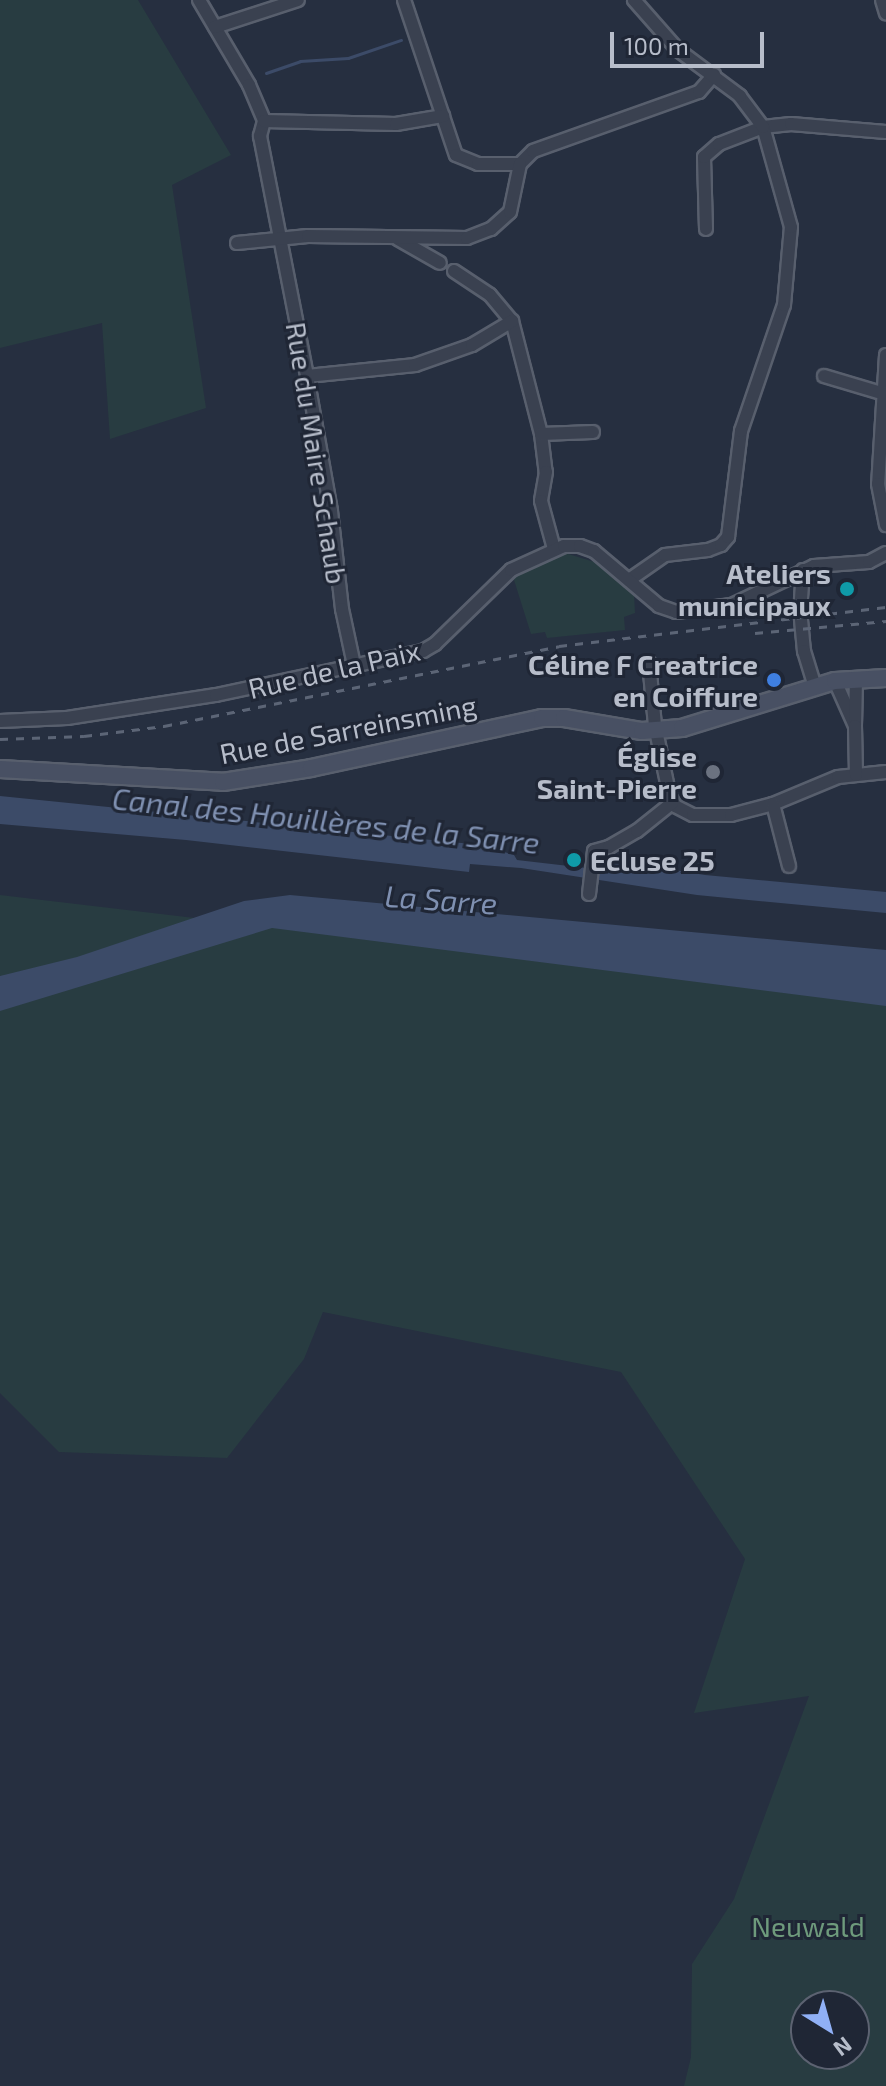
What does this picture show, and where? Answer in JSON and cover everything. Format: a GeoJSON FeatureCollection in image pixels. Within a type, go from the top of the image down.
{"type":"FeatureCollection","features":[{"type":"Feature","properties":{"kind":"street"},"geometry":{"type":"LineString","coordinates":[[199,0],[249,85],[264,121],[396,124],[443,116]]}},
{"type":"Feature","properties":{"kind":"street"},"geometry":{"type":"LineString","coordinates":[[215,27],[298,0]]}},
{"type":"Feature","properties":{"kind":"street"},"geometry":{"type":"LineString","coordinates":[[404,0],[456,155],[478,164],[520,164]]}},
{"type":"Feature","properties":{"kind":"street"},"geometry":{"type":"LineString","coordinates":[[629,580],[665,555],[708,550],[721,545],[728,537],[741,431],[784,305],[791,261],[791,227],[764,130],[740,96],[678,50],[634,0]]}},
{"type":"Feature","properties":{"kind":"street"},"geometry":{"type":"LineString","coordinates":[[882,0],[886,13]]}},
{"type":"Feature","properties":{"kind":"street"},"geometry":{"type":"LineString","coordinates":[[237,243],[308,236],[467,238],[491,229],[510,212],[520,164],[533,151],[699,92],[714,75]]}},
{"type":"Feature","properties":{"kind":"street","name":"Rue du Maire Schaub"},"geometry":{"type":"LineString","coordinates":[[264,121],[260,136],[307,376],[354,665]]}},
{"type":"Feature","properties":{"kind":"street"},"geometry":{"type":"LineString","coordinates":[[706,229],[701,176],[704,157],[719,144],[791,124],[886,132]]}},
{"type":"Feature","properties":{"kind":"street"},"geometry":{"type":"LineString","coordinates":[[396,239],[440,263]]}},
{"type":"Feature","properties":{"kind":"street"},"geometry":{"type":"LineString","coordinates":[[454,271],[490,295],[512,321],[541,434],[546,472],[541,501],[554,549],[586,548],[659,606],[676,612],[732,605],[803,570],[831,562],[880,563],[886,553]]}},
{"type":"Feature","properties":{"kind":"street"},"geometry":{"type":"LineString","coordinates":[[307,376],[415,365],[472,345],[512,321]]}},
{"type":"Feature","properties":{"kind":"street"},"geometry":{"type":"LineString","coordinates":[[886,355],[881,393],[878,484],[886,525]]}},
{"type":"Feature","properties":{"kind":"street"},"geometry":{"type":"LineString","coordinates":[[824,376],[881,393]]}},
{"type":"Feature","properties":{"kind":"street"},"geometry":{"type":"LineString","coordinates":[[541,434],[593,432]]}},
{"type":"Feature","properties":{"kind":"street","name":"Rue de la Paix"},"geometry":{"type":"LineString","coordinates":[[0,721],[67,718],[216,695],[430,648],[511,570],[554,549]]}},
{"type":"Feature","properties":{"kind":"street"},"geometry":{"type":"LineString","coordinates":[[803,570],[799,601],[804,651],[815,687]]}},
{"type":"Feature","properties":{"kind":"street"},"geometry":{"type":"LineString","coordinates":[[786,580],[799,601]]}},
{"type":"Feature","properties":{"kind":"street"},"geometry":{"type":"LineString","coordinates":[[649,662],[657,731],[672,803],[693,815],[713,817],[773,804],[838,777],[886,772]]}},
{"type":"Feature","properties":{"kind":"street"},"geometry":{"type":"LineString","coordinates":[[856,678],[856,775]]}},
{"type":"Feature","properties":{"kind":"street","name":"Rue de Sarreinsming"},"geometry":{"type":"LineString","coordinates":[[0,769],[223,782],[298,770],[542,718],[657,731],[692,726],[835,681],[886,678]]}},
{"type":"Feature","properties":{"kind":"street"},"geometry":{"type":"LineString","coordinates":[[835,681],[855,726]]}},
{"type":"Feature","properties":{"kind":"street"},"geometry":{"type":"LineString","coordinates":[[590,890],[594,854],[637,831],[672,803]]}},
{"type":"Feature","properties":{"kind":"street"},"geometry":{"type":"LineString","coordinates":[[773,804],[789,866]]}},
{"type":"Feature","properties":{"kind":"green space"},"geometry":{"type":"Polygon","coordinates":[[[0,0],[138,0],[231,155],[172,185],[206,408],[110,439],[102,323],[0,348],[0,0]]]}},
{"type":"Feature","properties":{"kind":"green space"},"geometry":{"type":"Polygon","coordinates":[[[565,553],[601,564],[634,593],[635,613],[624,617],[625,630],[547,638],[545,632],[531,634],[514,580],[518,574],[565,553]]]}},
{"type":"Feature","properties":{"kind":"green space","name":"Neuwald"},"geometry":{"type":"Polygon","coordinates":[[[0,895],[886,1000],[886,2086],[684,2086],[691,2057],[692,1964],[734,1899],[809,1696],[694,1713],[745,1559],[621,1372],[323,1312],[304,1359],[227,1458],[59,1452],[0,1393],[0,895]]]}},
{"type":"Feature","properties":{"kind":"water"},"geometry":{"type":"Polygon","coordinates":[[[0,796],[481,845],[514,855],[517,860],[586,868],[630,863],[705,875],[886,892],[886,913],[697,895],[521,868],[470,864],[469,872],[186,840],[0,824],[0,796]]]}},
{"type":"Feature","properties":{"kind":"water"},"geometry":{"type":"Polygon","coordinates":[[[290,895],[886,950],[886,1006],[272,928],[0,1011],[0,976],[77,957],[244,901],[290,895]]]}},
{"type":"Feature","properties":{"kind":"waterway"},"geometry":{"type":"LineString","coordinates":[[266,73],[300,61],[348,58],[401,40]]}},
{"type":"Feature","properties":{"kind":"railway"},"geometry":{"type":"LineString","coordinates":[[0,739],[84,736],[164,726],[559,646],[886,607]]}},
{"type":"Feature","properties":{"kind":"railway"},"geometry":{"type":"LineString","coordinates":[[755,633],[886,621]]}},
{"type":"Feature","properties":{"kind":"place","name":"Ateliers municipaux"},"geometry":{"type":"Point","coordinates":[847,589]}},
{"type":"Feature","properties":{"kind":"place","name":"Céline F Creatrice en Coiffure"},"geometry":{"type":"Point","coordinates":[774,680]}},
{"type":"Feature","properties":{"kind":"place","name":"Église Saint-Pierre"},"geometry":{"type":"Point","coordinates":[713,772]}},
{"type":"Feature","properties":{"kind":"place","name":"Ecluse 25"},"geometry":{"type":"Point","coordinates":[574,860]}},
{"type":"Feature","properties":{"kind":"water label","name":"Canal des Houillères de la Sarre"},"geometry":{"type":"Point","coordinates":[326,820]}},
{"type":"Feature","properties":{"kind":"water label","name":"La Sarre"},"geometry":{"type":"Point","coordinates":[441,899]}}]}
